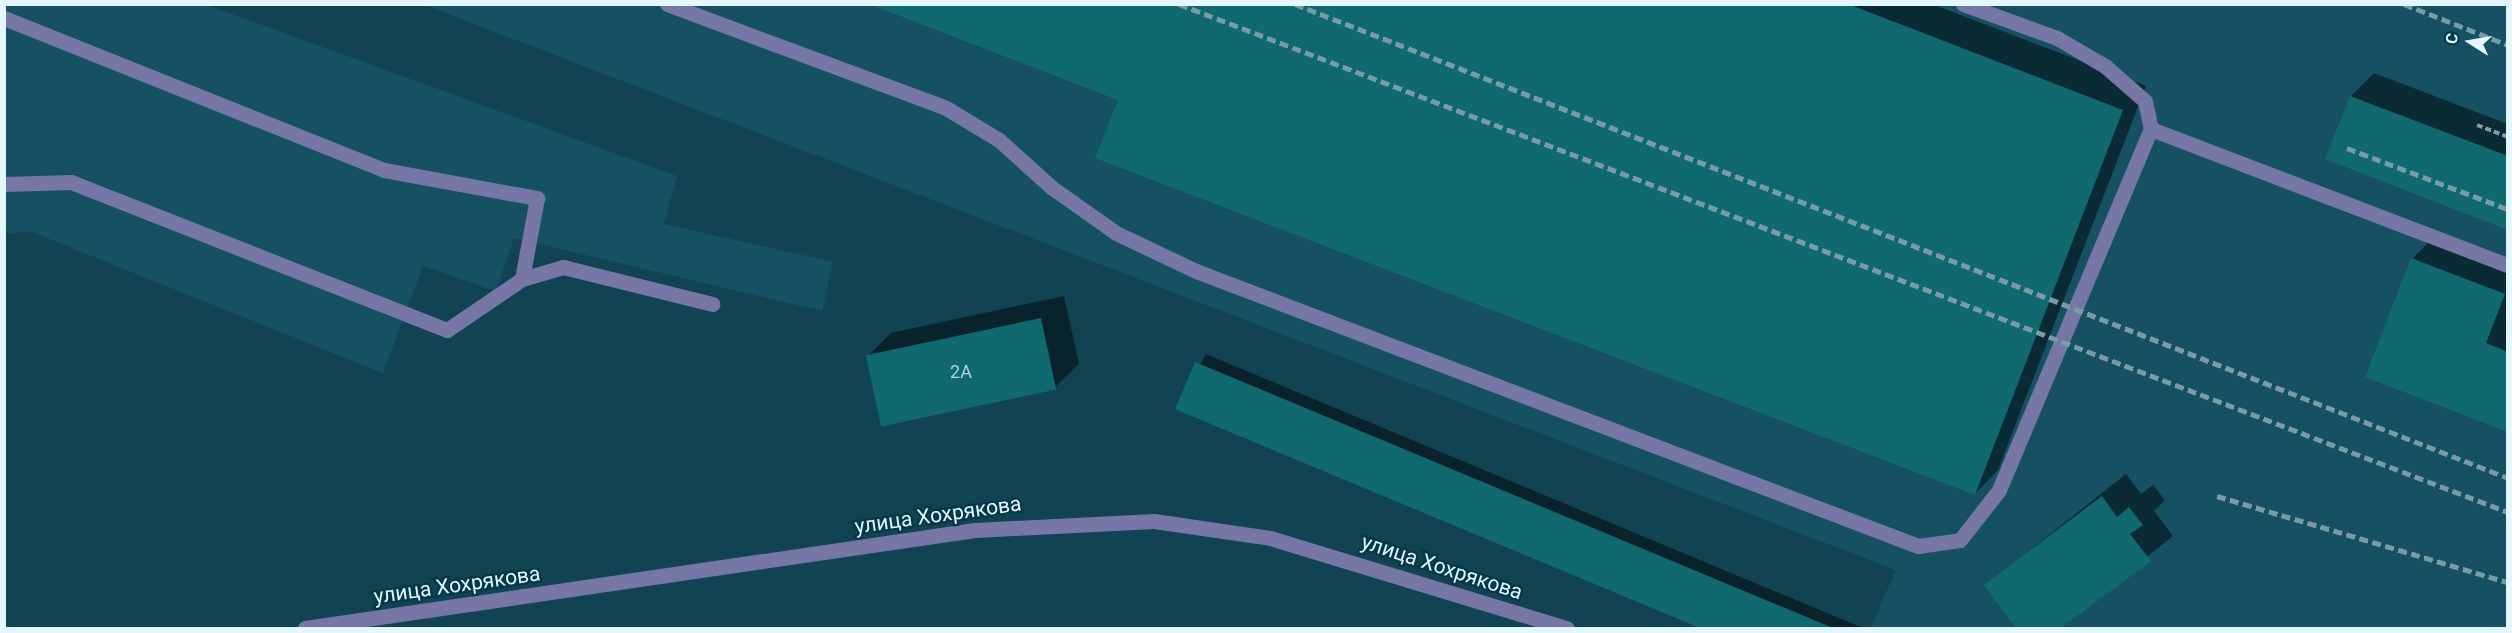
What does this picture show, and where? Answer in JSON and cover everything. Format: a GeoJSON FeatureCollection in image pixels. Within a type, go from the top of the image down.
{"type":"FeatureCollection","features":[{"type":"Feature","properties":{"kind":"street"},"geometry":{"type":"LineString","coordinates":[[667,4],[946,108],[999,140],[1051,187],[1116,233],[1196,271],[1918,546],[1960,540],[1999,490],[2151,129],[2145,101],[2105,66],[2057,38],[1963,4]]}},
{"type":"Feature","properties":{"kind":"street"},"geometry":{"type":"LineString","coordinates":[[4,18],[384,170],[537,198],[522,279]]}},
{"type":"Feature","properties":{"kind":"street"},"geometry":{"type":"LineString","coordinates":[[2151,129],[2508,266]]}},
{"type":"Feature","properties":{"kind":"street"},"geometry":{"type":"LineString","coordinates":[[4,184],[71,182],[447,330],[522,279],[563,267],[712,304]]}},
{"type":"Feature","properties":{"kind":"street","name":"улица Хохрякова"},"geometry":{"type":"LineString","coordinates":[[305,628],[975,530],[1154,521],[1270,538],[1568,628]]}},
{"type":"Feature","properties":{"kind":"path"},"geometry":{"type":"LineString","coordinates":[[2477,124],[2508,137]]}},
{"type":"Feature","properties":{"kind":"shaded area"},"geometry":{"type":"Polygon","coordinates":[[[4,5],[207,5],[677,176],[664,224],[833,262],[822,311],[514,238],[496,291],[423,266],[383,373],[32,232],[5,233],[4,5]]]}},
{"type":"Feature","properties":{"kind":"shaded area"},"geometry":{"type":"Polygon","coordinates":[[[425,5],[2507,5],[2507,628],[1870,628],[1896,570],[425,5]]]}},
{"type":"Feature","properties":{"kind":"building"},"geometry":{"type":"Polygon","coordinates":[[[869,4],[1848,4],[2123,110],[1975,495],[1095,158],[1118,100],[869,4]]]}},
{"type":"Feature","properties":{"kind":"building"},"geometry":{"type":"Polygon","coordinates":[[[2350,96],[2508,156],[2508,230],[2325,159],[2350,96]]]}},
{"type":"Feature","properties":{"kind":"building"},"geometry":{"type":"Polygon","coordinates":[[[2411,258],[2505,294],[2486,343],[2508,352],[2508,432],[2365,377],[2411,258]]]}},
{"type":"Feature","properties":{"kind":"building"},"geometry":{"type":"Polygon","coordinates":[[[1041,318],[1056,389],[881,427],[866,355],[1041,318]]]}},
{"type":"Feature","properties":{"kind":"building"},"geometry":{"type":"Polygon","coordinates":[[[1195,362],[1833,628],[1700,628],[1175,409],[1195,362]]]}},
{"type":"Feature","properties":{"kind":"building"},"geometry":{"type":"Polygon","coordinates":[[[2102,496],[2117,517],[2129,507],[2143,525],[2130,534],[2151,561],[2061,628],[2016,628],[1984,585],[2102,496]]]}},
{"type":"Feature","properties":{"kind":"railway"},"geometry":{"type":"LineString","coordinates":[[1179,4],[2508,512]]}},
{"type":"Feature","properties":{"kind":"railway"},"geometry":{"type":"LineString","coordinates":[[1295,4],[2508,478]]}},
{"type":"Feature","properties":{"kind":"railway"},"geometry":{"type":"LineString","coordinates":[[2404,4],[2508,45]]}},
{"type":"Feature","properties":{"kind":"railway"},"geometry":{"type":"LineString","coordinates":[[2347,148],[2508,209]]}},
{"type":"Feature","properties":{"kind":"railway"},"geometry":{"type":"LineString","coordinates":[[2217,496],[2508,582]]}}]}
